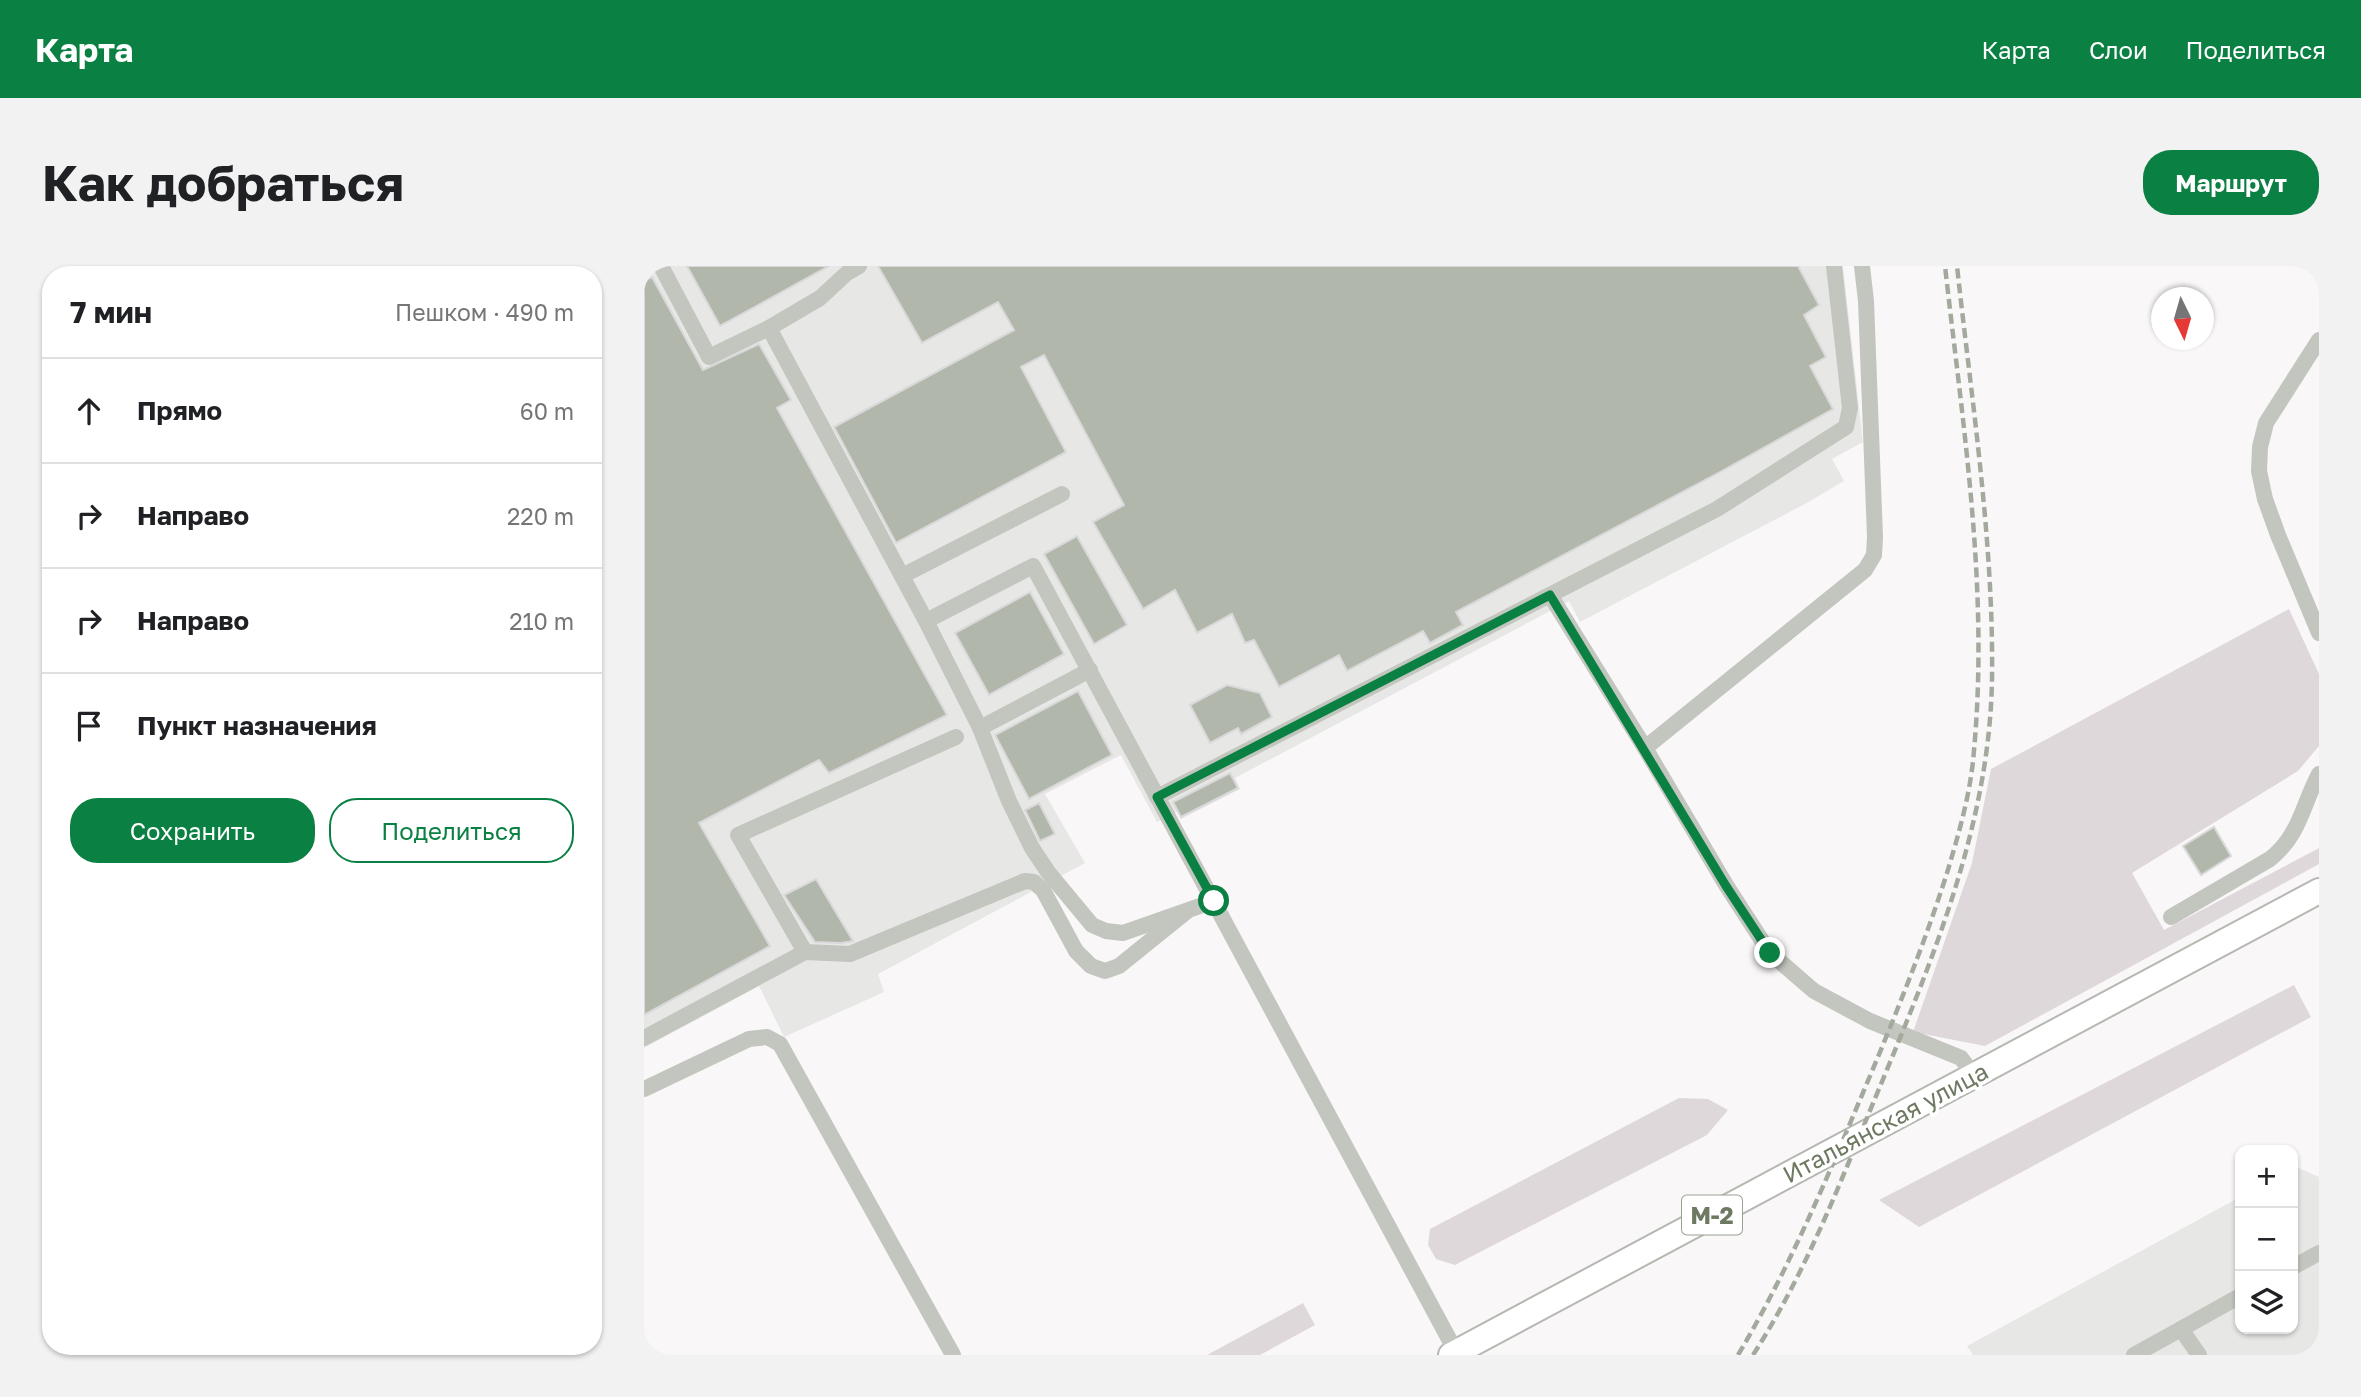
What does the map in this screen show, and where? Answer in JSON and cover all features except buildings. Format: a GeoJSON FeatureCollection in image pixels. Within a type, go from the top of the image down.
{"type":"FeatureCollection","features":[{"type":"Feature","properties":{"kind":"highway","name":"Итальянская улица"},"geometry":{"type":"LineString","coordinates":[[1454,1354],[1973,1074],[2312,897]]}},
{"type":"Feature","properties":{"kind":"street"},"geometry":{"type":"LineString","coordinates":[[661,266],[709,356],[769,328],[821,298],[847,272],[859,266]]}},
{"type":"Feature","properties":{"kind":"street"},"geometry":{"type":"LineString","coordinates":[[1157,797],[1717,509],[1846,427],[1850,408],[1834,266]]}},
{"type":"Feature","properties":{"kind":"street"},"geometry":{"type":"LineString","coordinates":[[1645,748],[1866,570],[1874,555],[1866,301],[1862,266]]}},
{"type":"Feature","properties":{"kind":"street"},"geometry":{"type":"LineString","coordinates":[[769,328],[926,621],[980,728],[1009,801],[1032,848],[1048,872],[1092,925],[1106,932],[1124,933],[1214,901]]}},
{"type":"Feature","properties":{"kind":"street"},"geometry":{"type":"LineString","coordinates":[[2319,340],[2266,423],[2260,447],[2259,471],[2278,535],[2319,634]]}},
{"type":"Feature","properties":{"kind":"street"},"geometry":{"type":"LineString","coordinates":[[902,576],[1062,494]]}},
{"type":"Feature","properties":{"kind":"street"},"geometry":{"type":"LineString","coordinates":[[926,621],[1033,566],[1454,1354]]}},
{"type":"Feature","properties":{"kind":"street"},"geometry":{"type":"LineString","coordinates":[[1550,595],[1645,748],[1726,886],[1770,953],[1814,991],[1870,1021],[1961,1058],[1973,1074]]}},
{"type":"Feature","properties":{"kind":"street"},"geometry":{"type":"LineString","coordinates":[[980,728],[1090,670]]}},
{"type":"Feature","properties":{"kind":"street"},"geometry":{"type":"LineString","coordinates":[[805,952],[738,835],[956,737]]}},
{"type":"Feature","properties":{"kind":"street"},"geometry":{"type":"LineString","coordinates":[[2171,917],[2281,850],[2292,836],[2319,774]]}},
{"type":"Feature","properties":{"kind":"street"},"geometry":{"type":"LineString","coordinates":[[644,1038],[805,952],[850,954],[1025,881],[1034,882],[1043,890],[1076,951],[1091,966],[1105,971],[1119,966],[1186,912]]}},
{"type":"Feature","properties":{"kind":"street"},"geometry":{"type":"LineString","coordinates":[[644,1089],[749,1039],[767,1037],[780,1044],[953,1355]]}},
{"type":"Feature","properties":{"kind":"street"},"geometry":{"type":"LineString","coordinates":[[2298,1264],[2319,1253]]}},
{"type":"Feature","properties":{"kind":"street"},"geometry":{"type":"LineString","coordinates":[[2134,1355],[2235,1299]]}},
{"type":"Feature","properties":{"kind":"street"},"geometry":{"type":"LineString","coordinates":[[2181,1329],[2199,1355]]}},
{"type":"Feature","properties":{"kind":"shaded area"},"geometry":{"type":"Polygon","coordinates":[[[644,266],[1843,266],[1863,442],[1832,459],[1844,481],[1803,505],[1580,622],[1569,601],[1235,778],[1240,789],[1181,819],[1177,812],[1157,822],[1121,755],[1045,794],[1085,863],[878,974],[884,992],[784,1037],[759,986],[644,1048],[644,266]]]}},
{"type":"Feature","properties":{"kind":"shaded area"},"geometry":{"type":"Polygon","coordinates":[[[2289,609],[2319,674],[2319,746],[2298,771],[2132,873],[2164,930],[2319,848],[2319,864],[1985,1046],[1913,1032],[1972,863],[1991,769],[2289,609]]]}},
{"type":"Feature","properties":{"kind":"shaded area"},"geometry":{"type":"Polygon","coordinates":[[[2294,985],[2311,1017],[1919,1227],[1879,1200],[2294,985]]]}},
{"type":"Feature","properties":{"kind":"shaded area"},"geometry":{"type":"Polygon","coordinates":[[[1679,1098],[1708,1099],[1728,1110],[1707,1135],[1455,1265],[1436,1259],[1428,1245],[1430,1229],[1679,1098]]]}},
{"type":"Feature","properties":{"kind":"shaded area"},"geometry":{"type":"Polygon","coordinates":[[[2298,1168],[2319,1177],[2319,1355],[1973,1355],[1967,1346],[2235,1200],[2235,1334],[2298,1334],[2298,1168]]]}},
{"type":"Feature","properties":{"kind":"shaded area"},"geometry":{"type":"Polygon","coordinates":[[[1303,1303],[1315,1325],[1260,1355],[1207,1355],[1303,1303]]]}},
{"type":"Feature","properties":{"kind":"railway"},"geometry":{"type":"LineString","coordinates":[[1738,1355],[1809,1218],[1880,1051],[1939,899],[1967,797],[1978,689],[1976,568],[1966,447],[1945,266]]}},
{"type":"Feature","properties":{"kind":"railway"},"geometry":{"type":"LineString","coordinates":[[1753,1355],[1787,1297],[1817,1237],[1912,1009],[1951,902],[1980,793],[1988,738],[1992,629],[1986,525],[1957,266]]}},
{"type":"Feature","properties":{"kind":"route"},"geometry":{"type":"LineString","coordinates":[[1214,901],[1157,797],[1550,595],[1645,748],[1726,886],[1770,953]]}}]}
